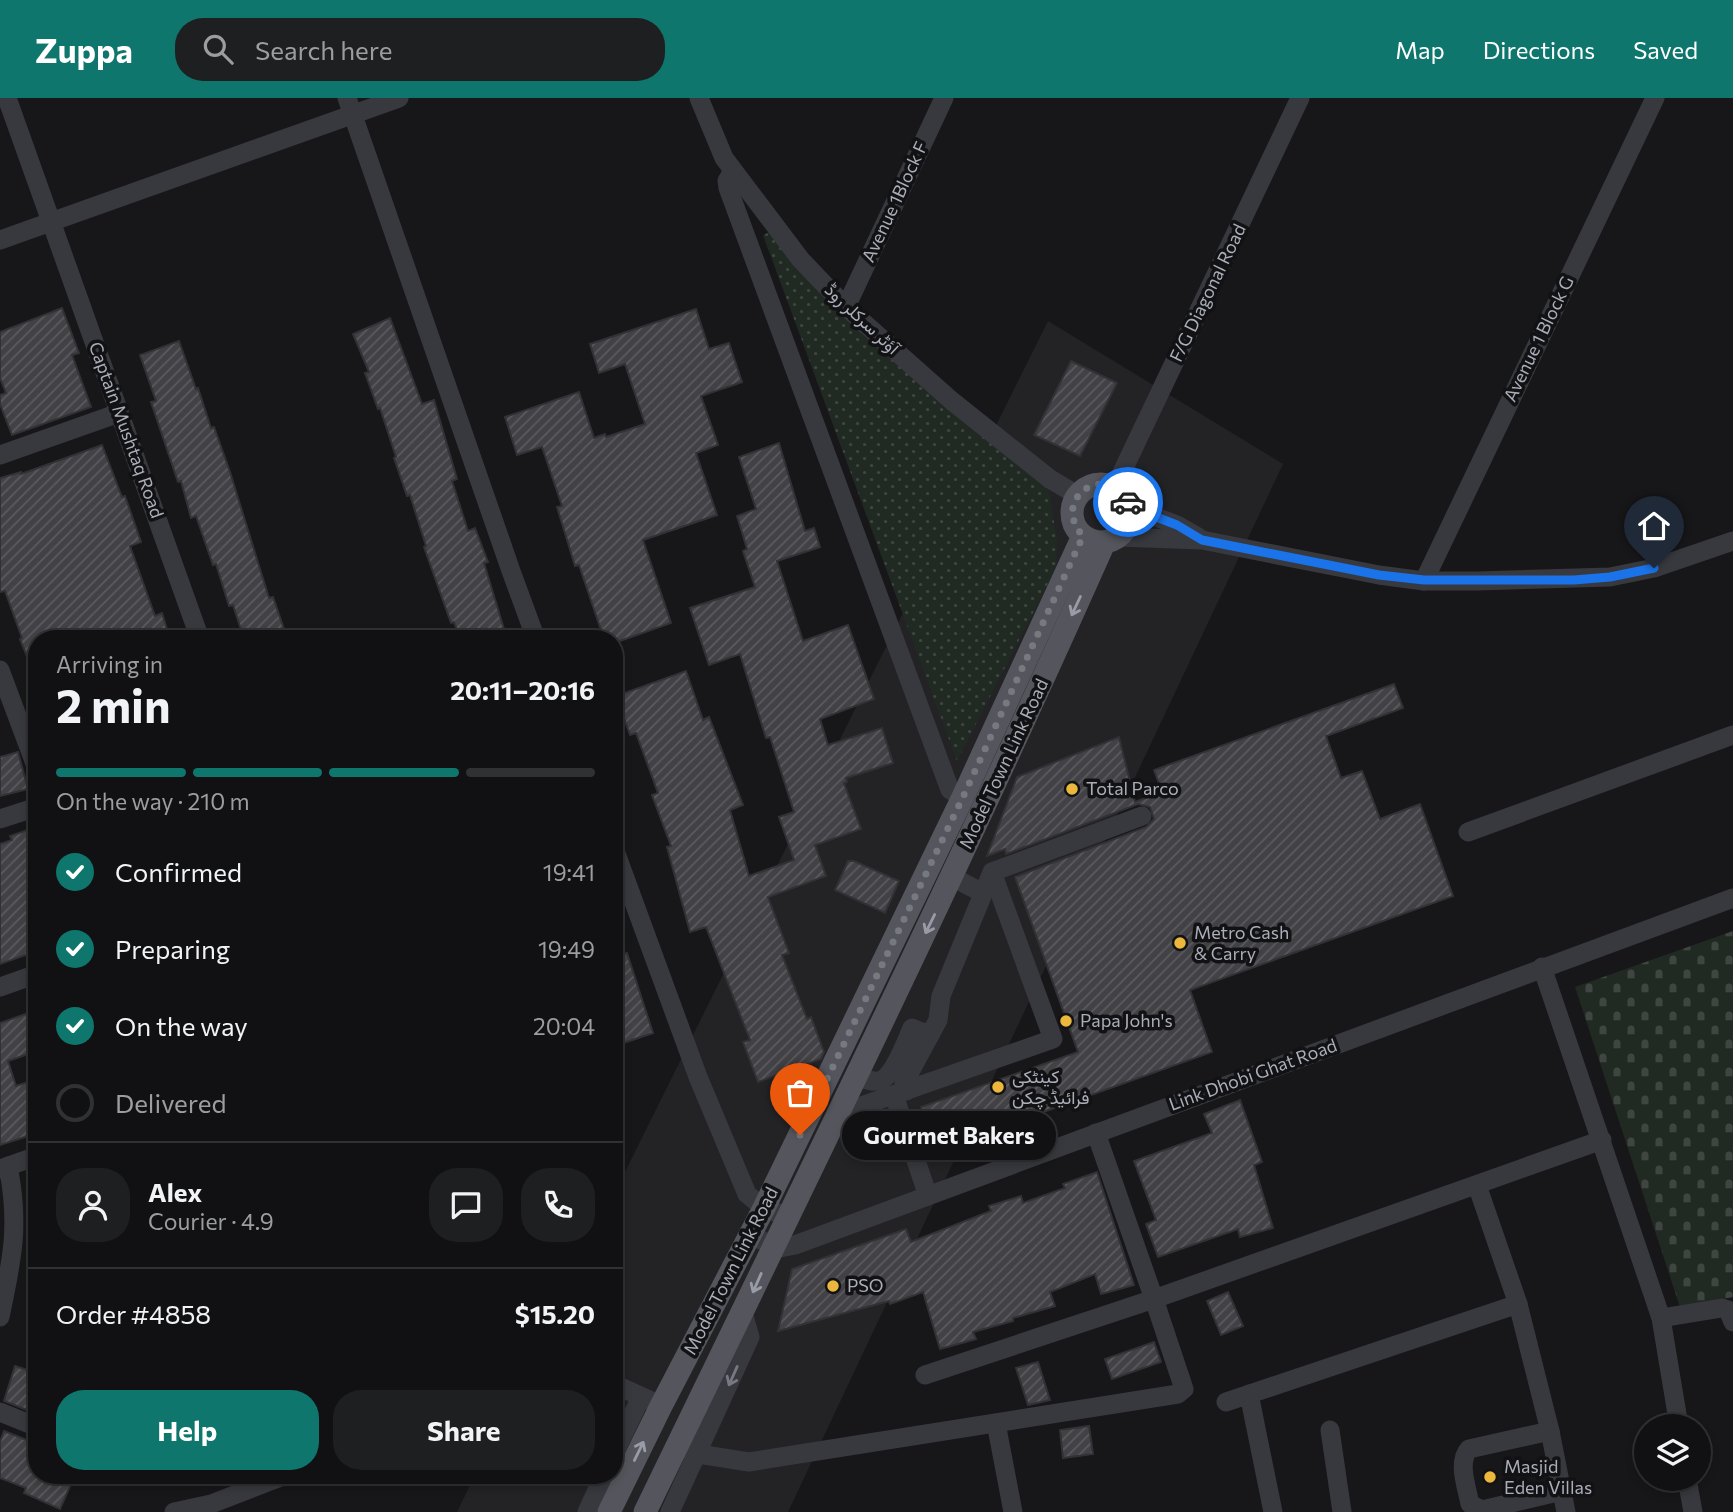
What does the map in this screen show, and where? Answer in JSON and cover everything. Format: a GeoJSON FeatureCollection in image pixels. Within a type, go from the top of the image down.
{"type":"FeatureCollection","features":[{"type":"Feature","properties":{"kind":"main road"},"geometry":{"type":"LineString","coordinates":[[1101,484],[1115,487],[1127,499],[1130,507],[1128,524],[1102,539],[1075,527],[1072,505],[1077,495],[1088,486],[1101,484]]}},
{"type":"Feature","properties":{"kind":"main road","name":"Model Town Link Road"},"geometry":{"type":"LineString","coordinates":[[623,1475],[651,1401],[764,1208],[963,797],[1102,539]]}},
{"type":"Feature","properties":{"kind":"main road","name":"Model Town Link Road"},"geometry":{"type":"LineString","coordinates":[[645,1512],[687,1450],[774,1246],[952,877],[1102,539]]}},
{"type":"Feature","properties":{"kind":"main road","name":"Model Town Link Road"},"geometry":{"type":"LineString","coordinates":[[609,1512],[620,1484]]}},
{"type":"Feature","properties":{"kind":"street","name":"Captain Mushtaq Road"},"geometry":{"type":"LineString","coordinates":[[7,98],[197,630]]}},
{"type":"Feature","properties":{"kind":"street"},"geometry":{"type":"LineString","coordinates":[[0,240],[350,106],[399,98]]}},
{"type":"Feature","properties":{"kind":"street","name":"آؤٹر سرکلر روڈ"},"geometry":{"type":"LineString","coordinates":[[699,98],[715,142],[733,171],[801,260],[846,307],[952,401],[1050,479],[1077,495]]}},
{"type":"Feature","properties":{"kind":"street","name":"Avenue 1Block F"},"geometry":{"type":"LineString","coordinates":[[846,307],[944,98]]}},
{"type":"Feature","properties":{"kind":"street","name":"F/G Diagonal Road"},"geometry":{"type":"LineString","coordinates":[[1115,487],[1300,98]]}},
{"type":"Feature","properties":{"kind":"street","name":"Avenue 1 Block G"},"geometry":{"type":"LineString","coordinates":[[1424,580],[1655,98]]}},
{"type":"Feature","properties":{"kind":"street"},"geometry":{"type":"LineString","coordinates":[[350,106],[533,630]]}},
{"type":"Feature","properties":{"kind":"street"},"geometry":{"type":"LineString","coordinates":[[733,171],[727,181],[728,188],[950,790],[963,797]]}},
{"type":"Feature","properties":{"kind":"street"},"geometry":{"type":"LineString","coordinates":[[0,455],[120,414]]}},
{"type":"Feature","properties":{"kind":"street"},"geometry":{"type":"LineString","coordinates":[[1130,507],[1177,525],[1202,540]]}},
{"type":"Feature","properties":{"kind":"street"},"geometry":{"type":"LineString","coordinates":[[1102,539],[1202,540],[1379,575],[1424,580],[1574,580],[1610,577],[1654,568],[1733,541]]}},
{"type":"Feature","properties":{"kind":"street"},"geometry":{"type":"LineString","coordinates":[[0,670],[28,745]]}},
{"type":"Feature","properties":{"kind":"street"},"geometry":{"type":"LineString","coordinates":[[1468,832],[1733,735]]}},
{"type":"Feature","properties":{"kind":"street"},"geometry":{"type":"LineString","coordinates":[[0,819],[28,810]]}},
{"type":"Feature","properties":{"kind":"street"},"geometry":{"type":"LineString","coordinates":[[928,1196],[900,1093],[938,1020],[941,996],[992,872],[1142,816]]}},
{"type":"Feature","properties":{"kind":"street"},"geometry":{"type":"LineString","coordinates":[[843,1105],[853,1109],[1053,1039],[992,872]]}},
{"type":"Feature","properties":{"kind":"street"},"geometry":{"type":"LineString","coordinates":[[623,873],[698,1077],[747,1194],[764,1208],[789,1217]]}},
{"type":"Feature","properties":{"kind":"street"},"geometry":{"type":"LineString","coordinates":[[952,877],[983,893]]}},
{"type":"Feature","properties":{"kind":"street","name":"Link Dhobi Ghat Road"},"geometry":{"type":"LineString","coordinates":[[774,1246],[780,1248],[794,1245],[1733,898]]}},
{"type":"Feature","properties":{"kind":"street"},"geometry":{"type":"LineString","coordinates":[[1542,967],[1661,1318],[1677,1414]]}},
{"type":"Feature","properties":{"kind":"street"},"geometry":{"type":"LineString","coordinates":[[0,987],[28,977]]}},
{"type":"Feature","properties":{"kind":"street"},"geometry":{"type":"LineString","coordinates":[[857,1076],[870,1081],[880,1081],[889,1076],[912,1028],[930,1035]]}},
{"type":"Feature","properties":{"kind":"street"},"geometry":{"type":"LineString","coordinates":[[670,1512],[687,1450],[750,1462],[1178,1394],[1184,1389],[1096,1133]]}},
{"type":"Feature","properties":{"kind":"street"},"geometry":{"type":"LineString","coordinates":[[925,1375],[1154,1299],[1602,1140]]}},
{"type":"Feature","properties":{"kind":"street"},"geometry":{"type":"LineString","coordinates":[[0,1317],[14,1253],[15,1200],[4,1168],[28,1159]]}},
{"type":"Feature","properties":{"kind":"street"},"geometry":{"type":"LineString","coordinates":[[1477,1185],[1518,1304],[1550,1431],[1566,1512]]}},
{"type":"Feature","properties":{"kind":"street"},"geometry":{"type":"LineString","coordinates":[[749,1235],[774,1246]]}},
{"type":"Feature","properties":{"kind":"street"},"geometry":{"type":"LineString","coordinates":[[1226,1402],[1518,1304]]}},
{"type":"Feature","properties":{"kind":"street"},"geometry":{"type":"LineString","coordinates":[[1661,1318],[1722,1308],[1728,1310],[1733,1322]]}},
{"type":"Feature","properties":{"kind":"street"},"geometry":{"type":"LineString","coordinates":[[623,1388],[651,1401],[623,1441]]}},
{"type":"Feature","properties":{"kind":"street"},"geometry":{"type":"LineString","coordinates":[[1249,1394],[1273,1512]]}},
{"type":"Feature","properties":{"kind":"street"},"geometry":{"type":"LineString","coordinates":[[0,1412],[28,1423]]}},
{"type":"Feature","properties":{"kind":"street"},"geometry":{"type":"LineString","coordinates":[[996,1423],[1013,1512]]}},
{"type":"Feature","properties":{"kind":"street"},"geometry":{"type":"LineString","coordinates":[[1330,1430],[1342,1512]]}},
{"type":"Feature","properties":{"kind":"street"},"geometry":{"type":"LineString","coordinates":[[1550,1431],[1469,1449],[1464,1454],[1463,1462],[1470,1504],[1482,1510],[1562,1490]]}},
{"type":"Feature","properties":{"kind":"street"},"geometry":{"type":"LineString","coordinates":[[174,1512],[211,1508],[266,1484]]}},
{"type":"Feature","properties":{"kind":"street"},"geometry":{"type":"LineString","coordinates":[[587,1512],[599,1484]]}},
{"type":"Feature","properties":{"kind":"street"},"geometry":{"type":"LineString","coordinates":[[1690,1491],[1693,1512]]}},
{"type":"Feature","properties":{"kind":"shaded area"},"geometry":{"type":"Polygon","coordinates":[[[1048,321],[1283,464],[788,1512],[457,1512],[471,1484],[623,1484],[623,1176],[1048,321]]]}},
{"type":"Feature","properties":{"kind":"green space"},"geometry":{"type":"Polygon","coordinates":[[[778,228],[1049,488],[1057,542],[1056,568],[957,761],[763,235],[778,228]]]}},
{"type":"Feature","properties":{"kind":"green space"},"geometry":{"type":"Polygon","coordinates":[[[1733,931],[1733,1297],[1680,1307],[1575,987],[1733,931]]]}},
{"type":"Feature","properties":{"kind":"building"},"geometry":{"type":"Polygon","coordinates":[[[62,308],[79,353],[72,355],[91,407],[12,435],[0,404],[0,395],[6,393],[0,378],[0,332],[62,308]]]}},
{"type":"Feature","properties":{"kind":"building"},"geometry":{"type":"Polygon","coordinates":[[[696,309],[709,349],[729,343],[742,382],[701,396],[718,445],[696,453],[717,515],[643,540],[671,623],[623,640],[623,630],[601,630],[579,565],[575,566],[557,507],[562,506],[542,447],[517,455],[505,417],[579,392],[594,438],[605,434],[606,437],[645,424],[625,364],[599,373],[590,344],[696,309]]]}},
{"type":"Feature","properties":{"kind":"building"},"geometry":{"type":"Polygon","coordinates":[[[390,318],[422,404],[434,400],[457,479],[452,481],[468,531],[475,528],[488,562],[484,563],[504,630],[457,630],[454,622],[451,623],[424,547],[426,546],[410,495],[407,496],[380,408],[378,409],[365,373],[369,372],[353,334],[390,318]]]}},
{"type":"Feature","properties":{"kind":"building"},"geometry":{"type":"Polygon","coordinates":[[[179,341],[211,428],[214,427],[269,598],[273,597],[284,630],[241,630],[233,605],[229,606],[216,564],[213,565],[196,516],[191,518],[181,481],[178,482],[151,402],[156,401],[140,355],[179,341]]]}},
{"type":"Feature","properties":{"kind":"building"},"geometry":{"type":"Polygon","coordinates":[[[1071,361],[1117,383],[1080,456],[1034,435],[1071,361]]]}},
{"type":"Feature","properties":{"kind":"building"},"geometry":{"type":"Polygon","coordinates":[[[779,443],[805,531],[814,528],[820,547],[777,561],[803,641],[848,625],[874,699],[820,719],[828,745],[882,728],[893,763],[846,778],[847,782],[844,783],[861,829],[815,845],[826,876],[768,897],[789,953],[782,955],[807,1019],[811,1017],[824,1052],[821,1059],[758,1082],[743,1042],[750,1040],[706,927],[690,932],[667,847],[671,846],[652,795],[658,793],[636,733],[630,735],[623,716],[623,694],[686,671],[703,720],[709,717],[743,805],[730,810],[749,876],[794,860],[779,817],[794,812],[770,737],[766,738],[740,654],[709,665],[690,608],[755,587],[743,551],[747,549],[737,516],[756,509],[739,457],[779,443]]]}},
{"type":"Feature","properties":{"kind":"building"},"geometry":{"type":"Polygon","coordinates":[[[102,445],[122,497],[125,496],[141,542],[130,546],[155,616],[162,613],[167,630],[28,630],[28,659],[5,591],[0,592],[0,478],[21,474],[102,445]]]}},
{"type":"Feature","properties":{"kind":"building","name":"Metro Cash & Carry"},"geometry":{"type":"Polygon","coordinates":[[[1394,684],[1403,708],[1326,736],[1341,778],[1362,771],[1380,819],[1420,804],[1453,896],[1190,990],[1212,1052],[936,1150],[921,1107],[1078,1052],[1015,877],[1146,827],[1154,819],[1150,807],[1138,804],[1006,854],[1005,849],[987,856],[1017,777],[1119,737],[1135,802],[1162,792],[1154,770],[1394,684]]]}},
{"type":"Feature","properties":{"kind":"building"},"geometry":{"type":"Polygon","coordinates":[[[18,752],[28,789],[0,796],[0,757],[18,752]]]}},
{"type":"Feature","properties":{"kind":"building"},"geometry":{"type":"Polygon","coordinates":[[[28,830],[28,954],[0,964],[0,844],[12,840],[10,836],[28,830]]]}},
{"type":"Feature","properties":{"kind":"building"},"geometry":{"type":"Polygon","coordinates":[[[848,861],[854,861],[899,881],[885,913],[835,890],[848,861]]]}},
{"type":"Feature","properties":{"kind":"building"},"geometry":{"type":"Polygon","coordinates":[[[627,953],[653,1033],[623,1043],[623,955],[627,953]]]}},
{"type":"Feature","properties":{"kind":"building"},"geometry":{"type":"Polygon","coordinates":[[[28,1013],[28,1054],[8,1061],[16,1086],[28,1082],[28,1136],[0,1145],[0,1023],[28,1013]]]}},
{"type":"Feature","properties":{"kind":"building"},"geometry":{"type":"Polygon","coordinates":[[[1240,1100],[1262,1162],[1254,1165],[1273,1228],[1240,1237],[1238,1229],[1158,1257],[1146,1224],[1156,1220],[1134,1161],[1212,1133],[1204,1114],[1240,1100]]]}},
{"type":"Feature","properties":{"kind":"building"},"geometry":{"type":"Polygon","coordinates":[[[1097,1172],[1134,1285],[1101,1294],[1095,1274],[1050,1292],[1055,1306],[973,1332],[976,1339],[940,1349],[923,1292],[890,1304],[889,1301],[778,1331],[792,1269],[906,1229],[911,1242],[991,1211],[989,1206],[1021,1196],[1023,1203],[1065,1188],[1063,1184],[1097,1172]]]}},
{"type":"Feature","properties":{"kind":"building"},"geometry":{"type":"Polygon","coordinates":[[[1228,1292],[1243,1326],[1221,1335],[1207,1301],[1228,1292]]]}},
{"type":"Feature","properties":{"kind":"building"},"geometry":{"type":"Polygon","coordinates":[[[1154,1342],[1161,1362],[1112,1379],[1105,1359],[1154,1342]]]}},
{"type":"Feature","properties":{"kind":"building"},"geometry":{"type":"Polygon","coordinates":[[[1038,1362],[1050,1400],[1028,1405],[1016,1368],[1038,1362]]]}},
{"type":"Feature","properties":{"kind":"building"},"geometry":{"type":"Polygon","coordinates":[[[15,1366],[28,1370],[28,1410],[4,1401],[15,1366]]]}},
{"type":"Feature","properties":{"kind":"building"},"geometry":{"type":"Polygon","coordinates":[[[1089,1426],[1093,1454],[1063,1458],[1060,1430],[1089,1426]]]}},
{"type":"Feature","properties":{"kind":"building"},"geometry":{"type":"Polygon","coordinates":[[[4,1431],[28,1440],[28,1484],[71,1484],[60,1509],[24,1493],[26,1488],[0,1478],[0,1442],[4,1431]]]}},
{"type":"Feature","properties":{"kind":"way so far"},"geometry":{"type":"LineString","coordinates":[[800,1135],[963,797],[1083,536],[1075,527],[1072,517],[1072,505],[1077,495],[1088,486],[1101,484],[1115,487],[1128,502]]}},
{"type":"Feature","properties":{"kind":"place","name":"Total Parco"},"geometry":{"type":"Point","coordinates":[1072,789]}},
{"type":"Feature","properties":{"kind":"place","name":"Metro Cash & Carry"},"geometry":{"type":"Point","coordinates":[1180,943]}},
{"type":"Feature","properties":{"kind":"place","name":"Papa John's"},"geometry":{"type":"Point","coordinates":[1066,1021]}},
{"type":"Feature","properties":{"kind":"place","name":"کینٹکی فرائیڈ چکن"},"geometry":{"type":"Point","coordinates":[998,1087]}},
{"type":"Feature","properties":{"kind":"place","name":"Gourmet Bakers"},"geometry":{"type":"Point","coordinates":[800,1135]}},
{"type":"Feature","properties":{"kind":"place","name":"PSO"},"geometry":{"type":"Point","coordinates":[833,1286]}},
{"type":"Feature","properties":{"kind":"place","name":"Masjid Eden Villas"},"geometry":{"type":"Point","coordinates":[1490,1477]}},
{"type":"Feature","properties":{"kind":"route"},"geometry":{"type":"LineString","coordinates":[[1128,502],[1130,507],[1177,525],[1202,540],[1379,575],[1424,580],[1574,580],[1610,577],[1654,568]]}}]}
